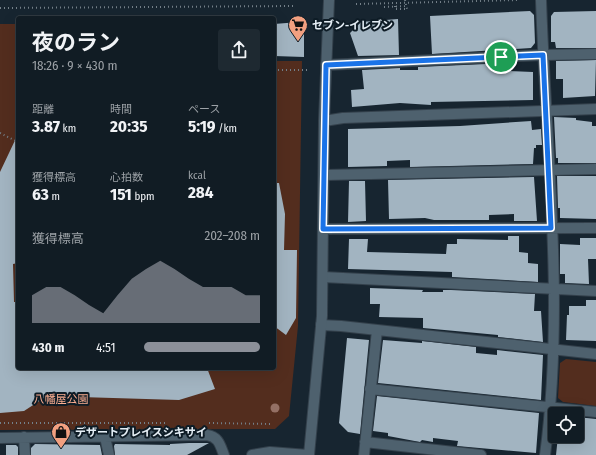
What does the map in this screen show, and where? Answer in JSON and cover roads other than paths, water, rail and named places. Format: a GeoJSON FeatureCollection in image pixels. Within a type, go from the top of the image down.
{"type":"FeatureCollection","features":[{"type":"Feature","properties":{"kind":"street"},"geometry":{"type":"LineString","coordinates":[[252,455],[270,452],[308,455],[321,325],[323,277],[324,121],[329,0]]}},
{"type":"Feature","properties":{"kind":"street"},"geometry":{"type":"LineString","coordinates":[[541,0],[549,170],[554,349],[551,406],[545,455]]}},
{"type":"Feature","properties":{"kind":"street"},"geometry":{"type":"LineString","coordinates":[[326,65],[596,54]]}},
{"type":"Feature","properties":{"kind":"street"},"geometry":{"type":"LineString","coordinates":[[324,121],[343,118],[546,109],[596,109]]}},
{"type":"Feature","properties":{"kind":"street"},"geometry":{"type":"LineString","coordinates":[[324,175],[596,169]]}},
{"type":"Feature","properties":{"kind":"street"},"geometry":{"type":"LineString","coordinates":[[323,229],[596,228]]}},
{"type":"Feature","properties":{"kind":"street"},"geometry":{"type":"LineString","coordinates":[[323,277],[596,291]]}},
{"type":"Feature","properties":{"kind":"street"},"geometry":{"type":"LineString","coordinates":[[321,325],[596,354]]}},
{"type":"Feature","properties":{"kind":"street"},"geometry":{"type":"LineString","coordinates":[[364,455],[376,330]]}},
{"type":"Feature","properties":{"kind":"street"},"geometry":{"type":"LineString","coordinates":[[370,389],[551,406],[596,412]]}},
{"type":"Feature","properties":{"kind":"street"},"geometry":{"type":"LineString","coordinates":[[0,438],[207,435],[214,436],[218,440],[224,455]]}},
{"type":"Feature","properties":{"kind":"street"},"geometry":{"type":"LineString","coordinates":[[24,437],[25,455]]}},
{"type":"Feature","properties":{"kind":"street"},"geometry":{"type":"LineString","coordinates":[[105,437],[109,455]]}},
{"type":"Feature","properties":{"kind":"street"},"geometry":{"type":"LineString","coordinates":[[365,442],[481,455]]}},
{"type":"Feature","properties":{"kind":"place","name":"セブン-イレブン"},"geometry":{"type":"Point","coordinates":[298,42]}},
{"type":"Feature","properties":{"kind":"place","name":"デザートプレイスシキサイ"},"geometry":{"type":"Point","coordinates":[61,449]}},
{"type":"Feature","properties":{"kind":"park label","name":"八幡屋公園"},"geometry":{"type":"Point","coordinates":[61,399]}}]}
